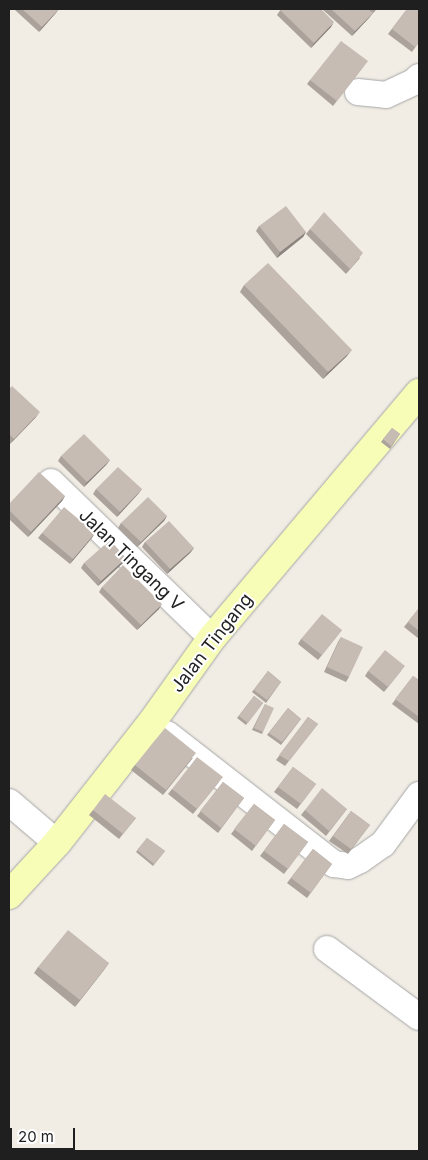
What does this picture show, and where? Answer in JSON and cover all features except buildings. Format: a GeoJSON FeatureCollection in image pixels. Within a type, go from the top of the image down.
{"type":"FeatureCollection","features":[{"type":"Feature","properties":{"kind":"main road","name":"Jalan Tingang"},"geometry":{"type":"LineString","coordinates":[[9,894],[57,843],[152,722],[212,638],[419,393]]}},
{"type":"Feature","properties":{"kind":"street"},"geometry":{"type":"LineString","coordinates":[[358,92],[386,95],[414,82],[419,77]]}},
{"type":"Feature","properties":{"kind":"street","name":"Jalan Tingang V"},"geometry":{"type":"LineString","coordinates":[[50,482],[212,638]]}},
{"type":"Feature","properties":{"kind":"street"},"geometry":{"type":"LineString","coordinates":[[152,722],[334,864],[348,866],[383,844],[412,806]]}},
{"type":"Feature","properties":{"kind":"street"},"geometry":{"type":"LineString","coordinates":[[9,802],[57,843]]}},
{"type":"Feature","properties":{"kind":"street"},"geometry":{"type":"LineString","coordinates":[[327,949],[419,1017]]}}]}
